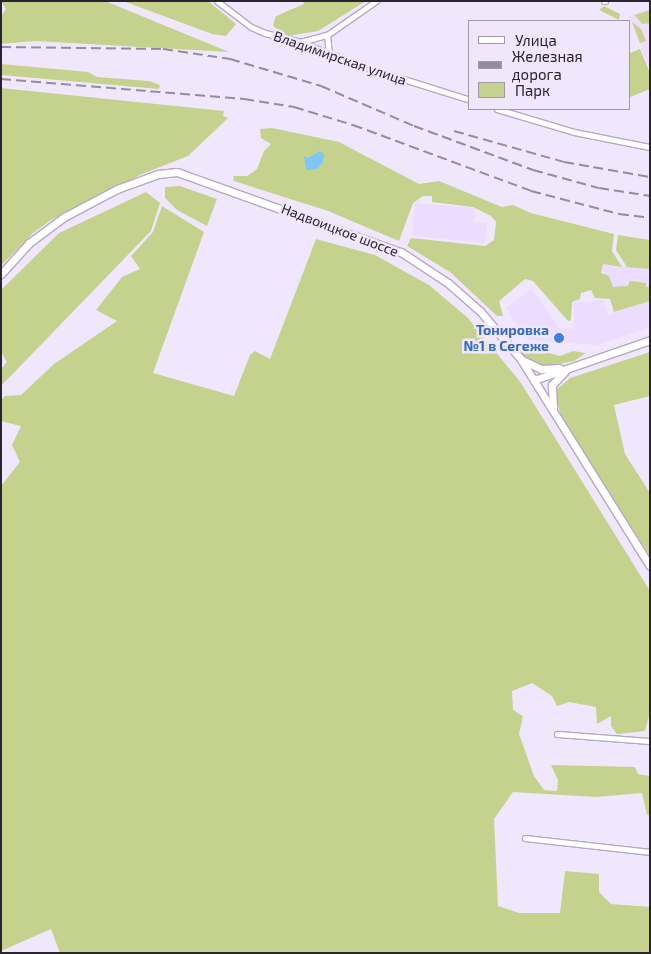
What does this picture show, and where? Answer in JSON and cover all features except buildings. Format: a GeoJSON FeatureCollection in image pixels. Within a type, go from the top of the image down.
{"type":"FeatureCollection","features":[{"type":"Feature","properties":{"kind":"main road","name":"Надвоицкое шоссе"},"geometry":{"type":"LineString","coordinates":[[1,274],[29,243],[64,217],[117,189],[158,174],[177,172],[400,252],[461,294],[520,358],[650,566]]}},
{"type":"Feature","properties":{"kind":"main road"},"geometry":{"type":"LineString","coordinates":[[534,380],[650,340]]}},
{"type":"Feature","properties":{"kind":"main road"},"geometry":{"type":"LineString","coordinates":[[520,358],[541,369],[572,366]]}},
{"type":"Feature","properties":{"kind":"main road"},"geometry":{"type":"LineString","coordinates":[[558,419],[551,401],[552,385],[572,366]]}},
{"type":"Feature","properties":{"kind":"street","name":"Владимирская улица"},"geometry":{"type":"LineString","coordinates":[[218,1],[251,27],[468,99]]}},
{"type":"Feature","properties":{"kind":"street"},"geometry":{"type":"LineString","coordinates":[[300,42],[327,35],[376,1]]}},
{"type":"Feature","properties":{"kind":"street"},"geometry":{"type":"LineString","coordinates":[[327,35],[329,54]]}},
{"type":"Feature","properties":{"kind":"street"},"geometry":{"type":"LineString","coordinates":[[501,110],[574,132],[650,147]]}},
{"type":"Feature","properties":{"kind":"street"},"geometry":{"type":"LineString","coordinates":[[557,734],[650,742]]}},
{"type":"Feature","properties":{"kind":"street"},"geometry":{"type":"LineString","coordinates":[[525,838],[650,852]]}},
{"type":"Feature","properties":{"kind":"shaded area"},"geometry":{"type":"Polygon","coordinates":[[[650,9],[650,70],[631,20],[629,16],[650,9]]]}},
{"type":"Feature","properties":{"kind":"shaded area"},"geometry":{"type":"Polygon","coordinates":[[[415,203],[475,208],[474,222],[487,223],[485,243],[412,236],[415,203]]]}},
{"type":"Feature","properties":{"kind":"shaded area"},"geometry":{"type":"Polygon","coordinates":[[[603,263],[650,268],[650,289],[613,288],[602,270],[603,263]]]}},
{"type":"Feature","properties":{"kind":"shaded area"},"geometry":{"type":"Polygon","coordinates":[[[532,289],[559,328],[574,329],[574,303],[603,300],[608,315],[650,301],[650,327],[597,345],[527,340],[506,308],[532,289]]]}},
{"type":"Feature","properties":{"kind":"green space"},"geometry":{"type":"Polygon","coordinates":[[[1,1],[105,1],[229,52],[35,41],[1,44],[1,16],[6,9],[1,1]]]}},
{"type":"Feature","properties":{"kind":"green space"},"geometry":{"type":"Polygon","coordinates":[[[123,1],[208,1],[236,24],[226,36],[212,34],[123,1]]]}},
{"type":"Feature","properties":{"kind":"green space"},"geometry":{"type":"Polygon","coordinates":[[[303,1],[366,1],[318,31],[288,36],[276,30],[273,25],[276,16],[304,4],[303,1]]]}},
{"type":"Feature","properties":{"kind":"green space"},"geometry":{"type":"Polygon","coordinates":[[[604,6],[620,14],[619,20],[599,10],[604,6]]]}},
{"type":"Feature","properties":{"kind":"green space"},"geometry":{"type":"Polygon","coordinates":[[[650,10],[650,23],[642,24],[635,15],[650,10]]]}},
{"type":"Feature","properties":{"kind":"green space"},"geometry":{"type":"Polygon","coordinates":[[[632,22],[641,29],[646,41],[640,43],[632,22]]]}},
{"type":"Feature","properties":{"kind":"green space"},"geometry":{"type":"Polygon","coordinates":[[[640,49],[650,73],[650,89],[631,97],[631,53],[640,49]]]}},
{"type":"Feature","properties":{"kind":"green space"},"geometry":{"type":"Polygon","coordinates":[[[1,64],[88,72],[97,77],[149,81],[160,85],[159,89],[1,75],[1,64]]]}},
{"type":"Feature","properties":{"kind":"green space"},"geometry":{"type":"Polygon","coordinates":[[[1,88],[224,111],[223,116],[228,118],[188,156],[142,174],[51,220],[33,233],[1,266],[1,88]]]}},
{"type":"Feature","properties":{"kind":"green space"},"geometry":{"type":"Polygon","coordinates":[[[272,128],[339,142],[419,184],[439,181],[502,207],[513,205],[531,213],[614,234],[612,251],[622,267],[603,264],[601,273],[609,276],[613,287],[628,286],[630,281],[646,283],[646,287],[650,287],[650,301],[614,312],[610,299],[595,298],[591,290],[581,293],[580,299],[572,302],[571,320],[568,321],[533,281],[525,279],[499,301],[503,316],[497,316],[450,272],[407,246],[411,238],[485,246],[494,240],[496,222],[491,216],[473,207],[432,202],[432,196],[423,196],[413,203],[399,241],[328,211],[234,181],[233,176],[247,176],[257,169],[264,151],[271,144],[261,138],[260,129],[272,128]]]}},
{"type":"Feature","properties":{"kind":"green space"},"geometry":{"type":"Polygon","coordinates":[[[180,186],[217,199],[207,226],[177,210],[165,198],[165,187],[180,186]]]}},
{"type":"Feature","properties":{"kind":"green space"},"geometry":{"type":"Polygon","coordinates":[[[146,192],[160,203],[151,231],[1,386],[1,369],[7,362],[1,352],[1,290],[59,233],[146,192]]]}},
{"type":"Feature","properties":{"kind":"green space"},"geometry":{"type":"Polygon","coordinates":[[[162,206],[204,232],[153,373],[234,396],[250,355],[255,351],[270,359],[316,239],[375,255],[429,285],[467,317],[521,383],[650,591],[650,712],[645,731],[617,734],[611,726],[611,716],[597,724],[596,707],[569,702],[557,706],[552,696],[532,683],[512,691],[513,710],[523,716],[519,734],[534,776],[544,790],[557,791],[558,780],[551,765],[635,767],[638,774],[650,776],[650,815],[647,815],[642,793],[596,797],[513,792],[494,819],[498,906],[519,913],[560,913],[565,871],[599,874],[599,892],[611,904],[650,907],[650,953],[60,953],[51,929],[1,951],[1,486],[20,462],[12,445],[21,426],[1,421],[1,400],[5,396],[21,395],[54,364],[117,321],[96,310],[122,277],[140,269],[131,256],[153,232],[162,206]]]}},
{"type":"Feature","properties":{"kind":"green space"},"geometry":{"type":"Polygon","coordinates":[[[618,235],[650,240],[650,269],[627,267],[616,250],[618,235]]]}},
{"type":"Feature","properties":{"kind":"green space"},"geometry":{"type":"Polygon","coordinates":[[[534,344],[545,352],[560,356],[573,351],[586,353],[574,361],[545,367],[527,360],[521,355],[520,351],[534,344]]]}},
{"type":"Feature","properties":{"kind":"green space"},"geometry":{"type":"Polygon","coordinates":[[[650,352],[650,396],[614,405],[625,454],[650,493],[650,556],[562,419],[554,392],[570,378],[650,352]]]}},
{"type":"Feature","properties":{"kind":"water"},"geometry":{"type":"Polygon","coordinates":[[[320,151],[324,154],[323,162],[317,169],[306,170],[304,156],[308,158],[320,151]]]}},
{"type":"Feature","properties":{"kind":"railway"},"geometry":{"type":"LineString","coordinates":[[1,47],[163,49],[230,59],[321,86],[414,126],[533,170],[599,188],[650,196]]}},
{"type":"Feature","properties":{"kind":"railway"},"geometry":{"type":"LineString","coordinates":[[1,79],[244,99],[294,107],[353,125],[531,191],[619,214],[650,218]]}},
{"type":"Feature","properties":{"kind":"railway"},"geometry":{"type":"LineString","coordinates":[[454,131],[564,162],[650,177]]}},
{"type":"Feature","properties":{"kind":"place","name":"Тонировка №1 в Сегеже"},"geometry":{"type":"Point","coordinates":[559,338]}}]}
